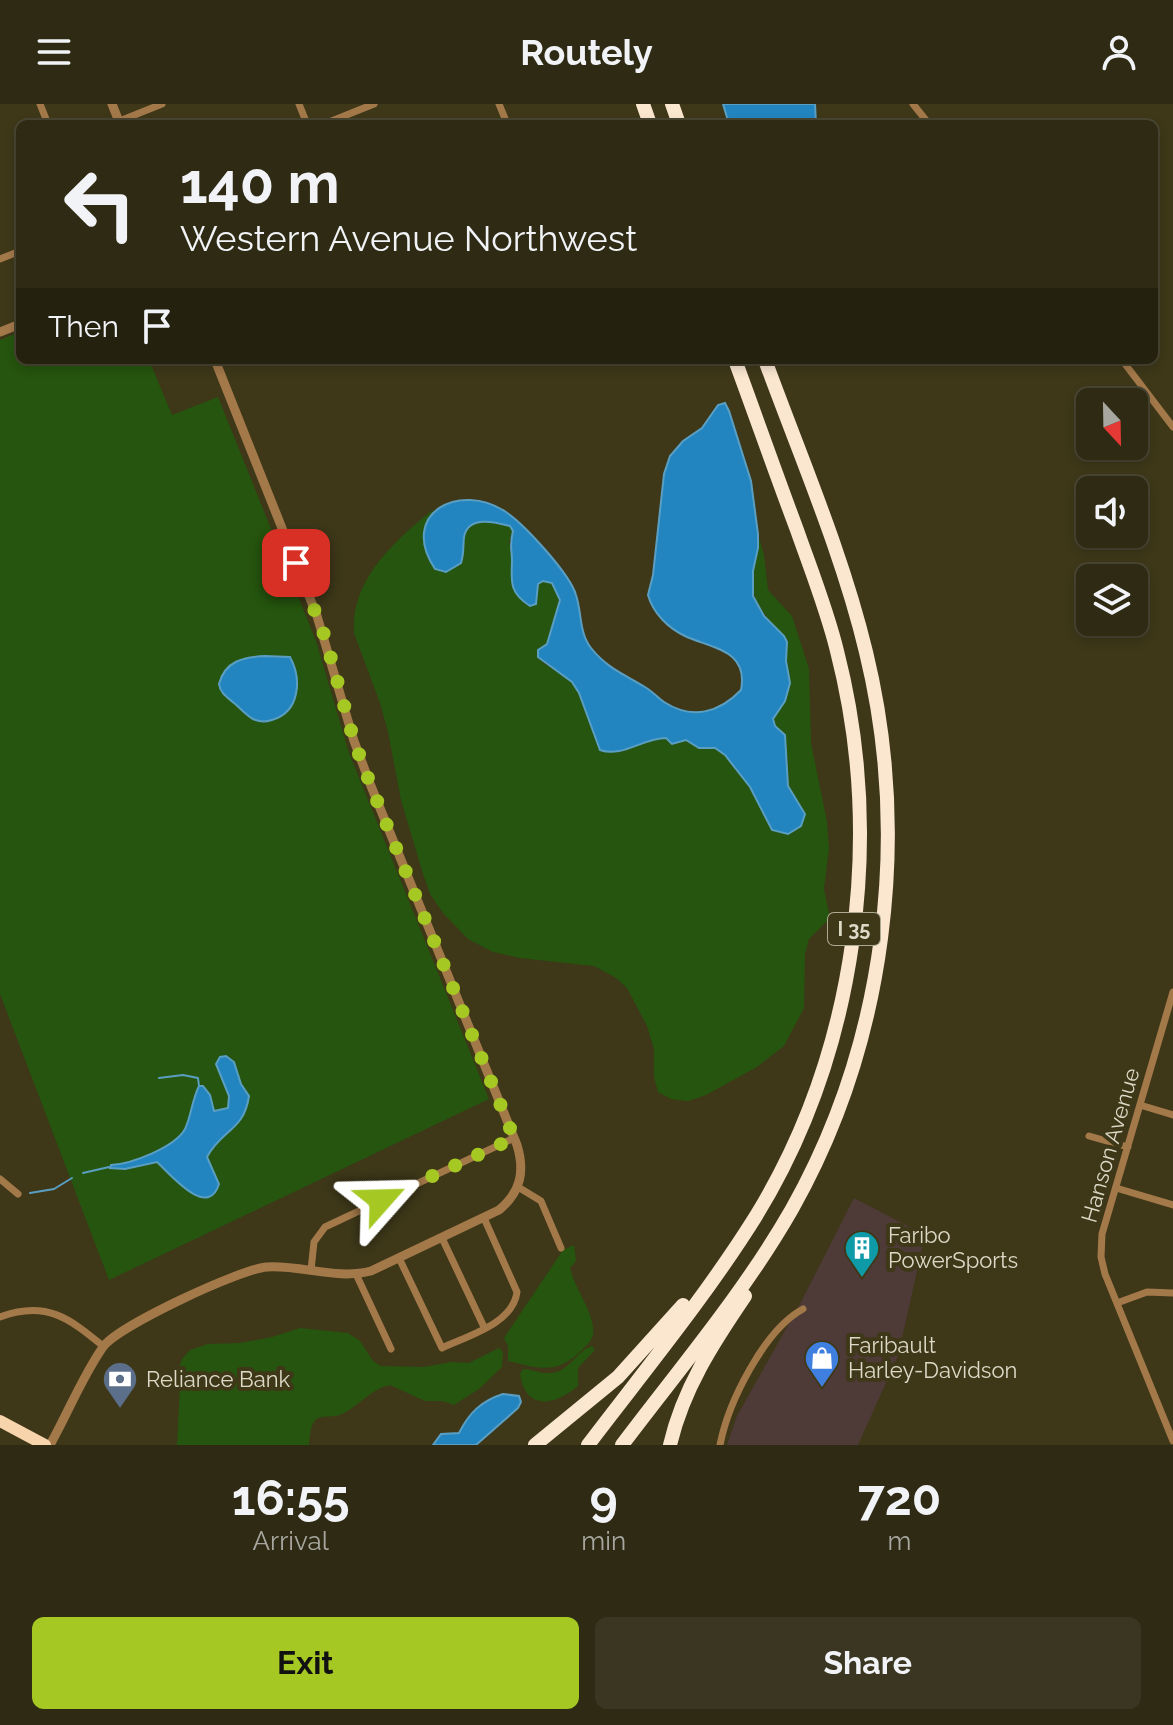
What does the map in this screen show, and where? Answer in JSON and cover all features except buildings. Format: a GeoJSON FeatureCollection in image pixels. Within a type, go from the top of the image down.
{"type":"FeatureCollection","features":[{"type":"Feature","properties":{"kind":"highway","name":"I 35"},"geometry":{"type":"LineString","coordinates":[[588,1445],[708,1287],[743,1235],[789,1151],[830,1044],[853,939],[859,820],[852,726],[832,631],[736,364]]}},
{"type":"Feature","properties":{"kind":"highway","name":"I 35"},"geometry":{"type":"LineString","coordinates":[[622,1445],[754,1269],[792,1209],[813,1168],[844,1092],[873,986],[886,886],[885,772],[879,716],[859,625],[766,364]]}},
{"type":"Feature","properties":{"kind":"highway"},"geometry":{"type":"LineString","coordinates":[[670,1445],[694,1379],[775,1247],[813,1168]]}},
{"type":"Feature","properties":{"kind":"highway"},"geometry":{"type":"LineString","coordinates":[[535,1445],[625,1370],[743,1235]]}},
{"type":"Feature","properties":{"kind":"highway"},"geometry":{"type":"LineString","coordinates":[[0,1421],[48,1445]]}},
{"type":"Feature","properties":{"kind":"street"},"geometry":{"type":"LineString","coordinates":[[124,120],[162,104]]}},
{"type":"Feature","properties":{"kind":"street"},"geometry":{"type":"LineString","coordinates":[[334,120],[374,104]]}},
{"type":"Feature","properties":{"kind":"street"},"geometry":{"type":"LineString","coordinates":[[913,104],[926,120]]}},
{"type":"Feature","properties":{"kind":"street"},"geometry":{"type":"LineString","coordinates":[[48,1445],[103,1346],[127,1328],[243,1272],[273,1267],[356,1274],[371,1271],[484,1218],[503,1207],[518,1187],[521,1164],[514,1138],[371,786],[354,741],[317,616],[217,364]]}},
{"type":"Feature","properties":{"kind":"street"},"geometry":{"type":"LineString","coordinates":[[1125,364],[1173,427]]}},
{"type":"Feature","properties":{"kind":"street","name":"Hanson Avenue"},"geometry":{"type":"LineString","coordinates":[[1173,992],[1169,1020],[1140,1105],[1100,1248],[1102,1265],[1173,1441]]}},
{"type":"Feature","properties":{"kind":"street"},"geometry":{"type":"LineString","coordinates":[[1140,1105],[1173,1115]]}},
{"type":"Feature","properties":{"kind":"street"},"geometry":{"type":"LineString","coordinates":[[1089,1136],[1128,1147]]}},
{"type":"Feature","properties":{"kind":"street"},"geometry":{"type":"LineString","coordinates":[[311,1270],[314,1242],[325,1227],[514,1138]]}},
{"type":"Feature","properties":{"kind":"street"},"geometry":{"type":"LineString","coordinates":[[0,1179],[18,1194]]}},
{"type":"Feature","properties":{"kind":"street"},"geometry":{"type":"LineString","coordinates":[[518,1187],[541,1201],[561,1248]]}},
{"type":"Feature","properties":{"kind":"street"},"geometry":{"type":"LineString","coordinates":[[1116,1188],[1173,1205]]}},
{"type":"Feature","properties":{"kind":"street"},"geometry":{"type":"LineString","coordinates":[[399,1258],[442,1348],[504,1317],[516,1300],[517,1292],[484,1218]]}},
{"type":"Feature","properties":{"kind":"street"},"geometry":{"type":"LineString","coordinates":[[442,1238],[484,1327]]}},
{"type":"Feature","properties":{"kind":"street"},"geometry":{"type":"LineString","coordinates":[[356,1274],[391,1349]]}},
{"type":"Feature","properties":{"kind":"street"},"geometry":{"type":"LineString","coordinates":[[1117,1303],[1147,1292],[1173,1293]]}},
{"type":"Feature","properties":{"kind":"street"},"geometry":{"type":"LineString","coordinates":[[720,1445],[728,1414],[746,1376],[781,1326],[803,1309]]}},
{"type":"Feature","properties":{"kind":"street"},"geometry":{"type":"LineString","coordinates":[[0,1317],[27,1310],[58,1314],[78,1325],[103,1346]]}},
{"type":"Feature","properties":{"kind":"shaded area"},"geometry":{"type":"Polygon","coordinates":[[[854,1198],[925,1235],[898,1356],[858,1445],[727,1445],[737,1416],[801,1302],[854,1198]]]}},
{"type":"Feature","properties":{"kind":"green space"},"geometry":{"type":"Polygon","coordinates":[[[16,334],[16,364],[151,364],[172,415],[218,397],[316,641],[349,753],[489,1099],[109,1280],[0,994],[0,340],[16,334]]]}},
{"type":"Feature","properties":{"kind":"green space"},"geometry":{"type":"Polygon","coordinates":[[[434,509],[428,518],[459,567],[468,529],[477,522],[498,523],[510,526],[513,531],[509,542],[525,603],[534,605],[538,584],[542,581],[552,583],[560,600],[547,644],[542,649],[542,662],[572,682],[579,692],[600,749],[617,749],[665,738],[672,744],[686,740],[716,748],[736,768],[765,816],[791,792],[786,739],[773,719],[785,701],[790,683],[784,636],[760,608],[752,583],[758,534],[768,590],[792,616],[809,669],[811,743],[827,822],[829,848],[824,889],[830,918],[809,939],[805,954],[804,1008],[784,1046],[757,1067],[706,1095],[688,1101],[671,1099],[658,1092],[654,1077],[654,1049],[647,1026],[627,988],[616,978],[594,966],[493,952],[468,939],[430,894],[401,800],[380,703],[354,633],[359,595],[378,562],[434,509]]]}},
{"type":"Feature","properties":{"kind":"green space"},"geometry":{"type":"Polygon","coordinates":[[[574,1245],[576,1261],[570,1268],[591,1319],[591,1339],[574,1357],[557,1366],[539,1368],[508,1361],[508,1346],[504,1338],[563,1250],[574,1245]]]}},
{"type":"Feature","properties":{"kind":"green space"},"geometry":{"type":"Polygon","coordinates":[[[300,1328],[348,1333],[360,1341],[373,1361],[381,1366],[424,1367],[452,1362],[469,1363],[499,1348],[503,1352],[502,1367],[479,1389],[454,1405],[443,1401],[425,1401],[390,1385],[383,1387],[346,1412],[316,1419],[309,1445],[177,1445],[178,1370],[190,1350],[208,1344],[240,1343],[272,1337],[300,1328]]]}},
{"type":"Feature","properties":{"kind":"green space"},"geometry":{"type":"Polygon","coordinates":[[[592,1346],[595,1350],[578,1368],[578,1386],[552,1401],[535,1400],[528,1395],[520,1374],[523,1369],[556,1372],[592,1346]]]}},
{"type":"Feature","properties":{"kind":"water"},"geometry":{"type":"Polygon","coordinates":[[[723,104],[815,104],[816,120],[728,120],[723,104]]]}},
{"type":"Feature","properties":{"kind":"water"},"geometry":{"type":"Polygon","coordinates":[[[725,403],[751,481],[758,534],[753,596],[764,616],[787,642],[790,683],[785,701],[773,719],[775,726],[785,735],[788,786],[805,814],[801,826],[788,834],[772,830],[750,787],[725,755],[715,748],[699,748],[686,740],[672,744],[666,738],[616,752],[600,750],[572,682],[538,657],[538,650],[547,644],[560,600],[552,583],[543,581],[538,584],[536,604],[530,606],[515,592],[512,576],[513,531],[510,526],[483,522],[471,525],[464,537],[461,563],[446,572],[435,569],[426,549],[424,532],[429,518],[439,508],[470,500],[488,503],[506,512],[535,538],[572,586],[584,636],[597,655],[674,708],[695,712],[714,709],[741,690],[739,666],[725,652],[673,629],[657,614],[648,595],[664,474],[670,456],[683,441],[702,428],[718,405],[725,403]]]}},
{"type":"Feature","properties":{"kind":"water"},"geometry":{"type":"Polygon","coordinates":[[[265,656],[290,657],[297,684],[288,710],[272,720],[262,721],[246,714],[224,695],[219,684],[230,665],[265,656]]]}},
{"type":"Feature","properties":{"kind":"water"},"geometry":{"type":"Polygon","coordinates":[[[226,1056],[234,1062],[241,1084],[249,1096],[242,1116],[207,1157],[219,1184],[214,1194],[206,1197],[189,1191],[157,1162],[125,1169],[110,1168],[111,1165],[152,1153],[180,1136],[199,1086],[203,1086],[210,1095],[214,1111],[228,1108],[229,1096],[216,1064],[220,1057],[226,1056]]]}},
{"type":"Feature","properties":{"kind":"water"},"geometry":{"type":"Polygon","coordinates":[[[503,1394],[519,1396],[521,1402],[518,1408],[476,1445],[433,1445],[441,1434],[459,1433],[476,1409],[503,1394]]]}},
{"type":"Feature","properties":{"kind":"waterway"},"geometry":{"type":"LineString","coordinates":[[159,1078],[183,1075],[198,1078],[199,1086]]}},
{"type":"Feature","properties":{"kind":"waterway"},"geometry":{"type":"LineString","coordinates":[[83,1173],[109,1167]]}},
{"type":"Feature","properties":{"kind":"waterway"},"geometry":{"type":"LineString","coordinates":[[30,1193],[54,1189],[72,1178]]}},
{"type":"Feature","properties":{"kind":"place","name":"Faribo PowerSports"},"geometry":{"type":"Point","coordinates":[862,1279]}},
{"type":"Feature","properties":{"kind":"place","name":"Faribault Harley-Davidson"},"geometry":{"type":"Point","coordinates":[822,1389]}},
{"type":"Feature","properties":{"kind":"place","name":"Reliance Bank"},"geometry":{"type":"Point","coordinates":[120,1410]}},
{"type":"Feature","properties":{"kind":"route"},"geometry":{"type":"LineString","coordinates":[[296,563],[325,637],[354,741],[371,786],[514,1138],[381,1200]]}}]}
